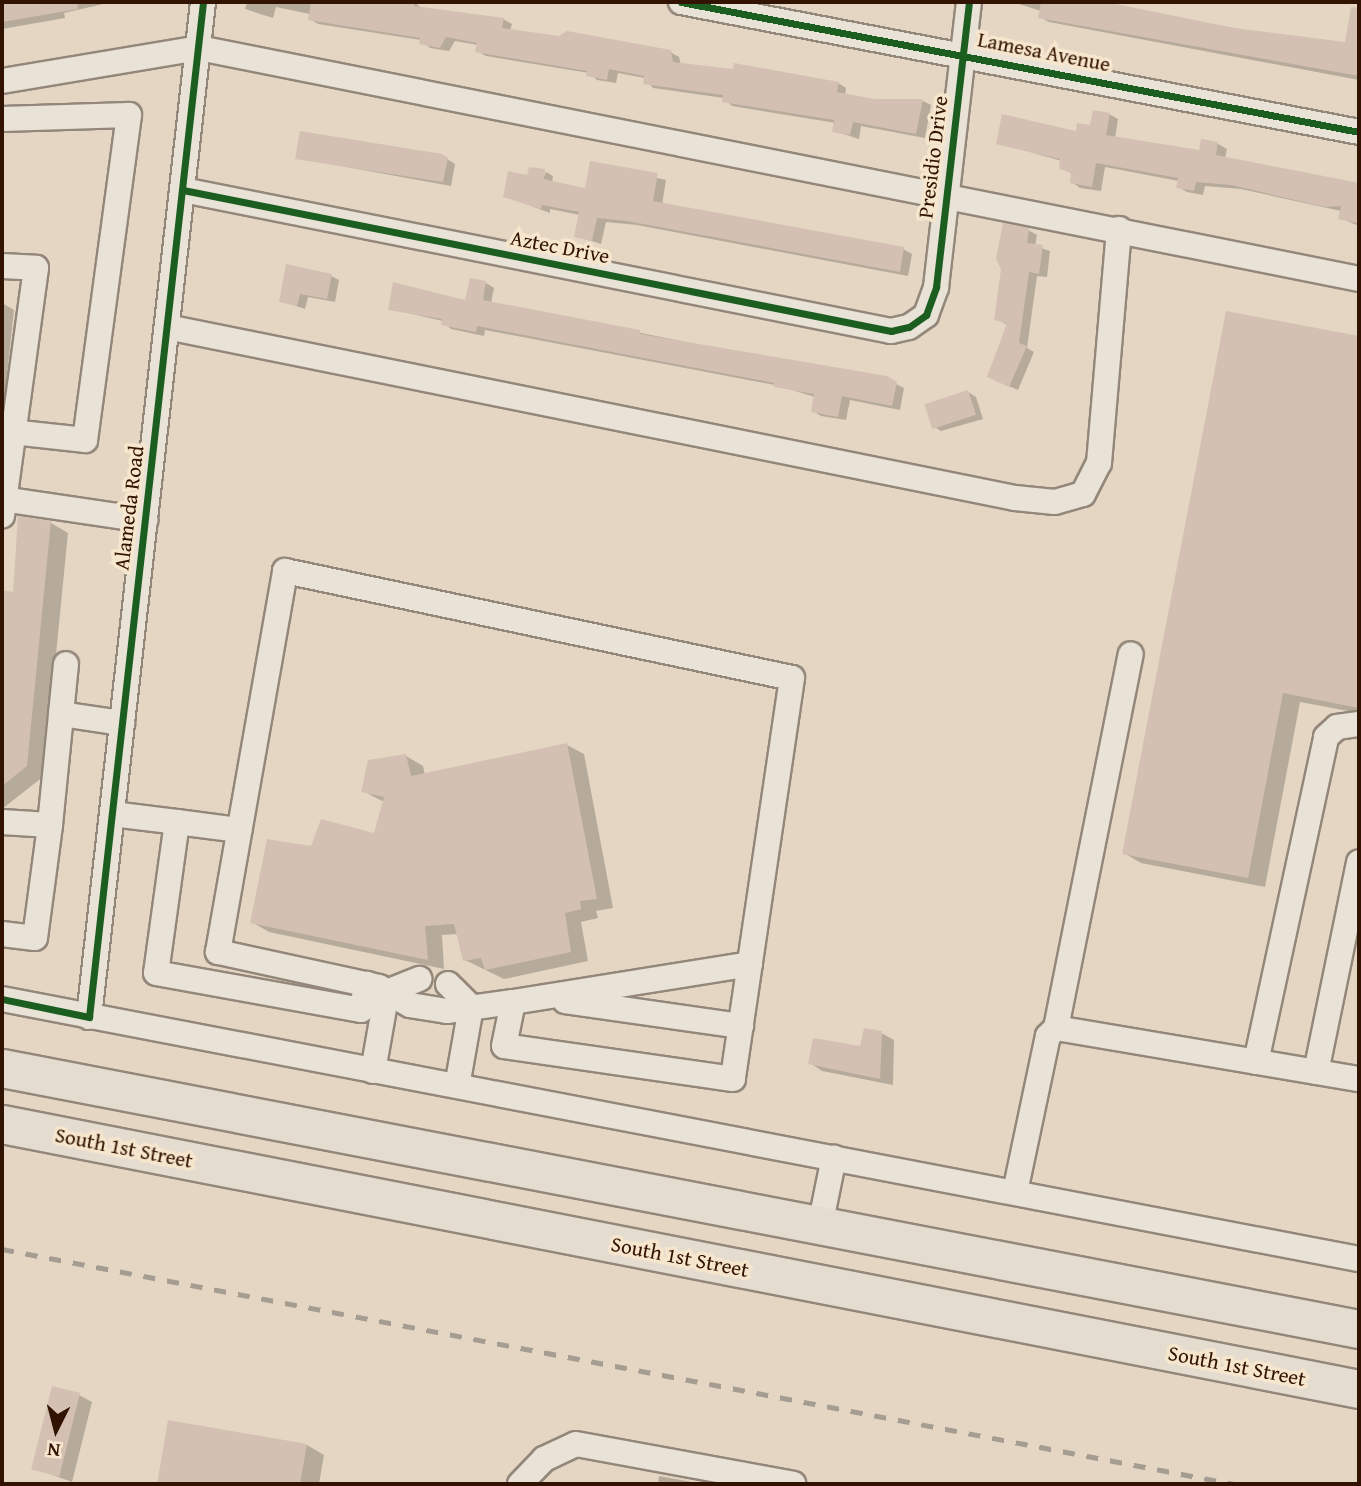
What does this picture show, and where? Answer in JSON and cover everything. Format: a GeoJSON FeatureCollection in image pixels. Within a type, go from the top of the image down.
{"type":"FeatureCollection","features":[{"type":"Feature","properties":{"kind":"highway"},"geometry":{"type":"LineString","coordinates":[[2,1068],[1359,1329]]}},
{"type":"Feature","properties":{"kind":"highway","name":"South 1st Street"},"geometry":{"type":"LineString","coordinates":[[2,1124],[1359,1388]]}},
{"type":"Feature","properties":{"kind":"highway"},"geometry":{"type":"LineString","coordinates":[[811,1282],[820,1226]]}},
{"type":"Feature","properties":{"kind":"street","name":"Alameda Road"},"geometry":{"type":"LineString","coordinates":[[89,1017],[204,2]]}},
{"type":"Feature","properties":{"kind":"street","name":"Lamesa Avenue"},"geometry":{"type":"LineString","coordinates":[[681,2],[1359,132]]}},
{"type":"Feature","properties":{"kind":"street","name":"Presidio Drive"},"geometry":{"type":"LineString","coordinates":[[926,315],[936,287],[969,2]]}},
{"type":"Feature","properties":{"kind":"street"},"geometry":{"type":"LineString","coordinates":[[2,81],[198,48],[1119,229],[1359,279]]}},
{"type":"Feature","properties":{"kind":"street"},"geometry":{"type":"LineString","coordinates":[[2,120],[129,115],[85,440],[7,431]]}},
{"type":"Feature","properties":{"kind":"street","name":"Aztec Drive"},"geometry":{"type":"LineString","coordinates":[[183,190],[891,331],[909,327],[926,315]]}},
{"type":"Feature","properties":{"kind":"street"},"geometry":{"type":"LineString","coordinates":[[167,327],[1015,498],[1055,502],[1083,494],[1099,463],[1119,229]]}},
{"type":"Feature","properties":{"kind":"street"},"geometry":{"type":"LineString","coordinates":[[2,266],[36,268],[7,431],[3,505],[145,520]]}},
{"type":"Feature","properties":{"kind":"street"},"geometry":{"type":"LineString","coordinates":[[513,1002],[504,1046],[733,1079],[741,1026],[792,678],[285,571],[218,952],[377,988],[410,1005],[447,1011],[750,964]]}},
{"type":"Feature","properties":{"kind":"street"},"geometry":{"type":"LineString","coordinates":[[1015,1192],[1048,1036],[1056,1028],[1131,654]]}},
{"type":"Feature","properties":{"kind":"street"},"geometry":{"type":"LineString","coordinates":[[2,934],[35,938],[50,825],[66,664]]}},
{"type":"Feature","properties":{"kind":"street"},"geometry":{"type":"LineString","coordinates":[[61,714],[122,723]]}},
{"type":"Feature","properties":{"kind":"street"},"geometry":{"type":"LineString","coordinates":[[1256,1062],[1326,737],[1338,727],[1359,724]]}},
{"type":"Feature","properties":{"kind":"street"},"geometry":{"type":"LineString","coordinates":[[112,814],[239,830]]}},
{"type":"Feature","properties":{"kind":"street"},"geometry":{"type":"LineString","coordinates":[[2,822],[50,825]]}},
{"type":"Feature","properties":{"kind":"street"},"geometry":{"type":"LineString","coordinates":[[177,822],[156,973],[361,1010],[377,988],[419,979]]}},
{"type":"Feature","properties":{"kind":"street"},"geometry":{"type":"LineString","coordinates":[[1316,1072],[1359,862]]}},
{"type":"Feature","properties":{"kind":"street"},"geometry":{"type":"LineString","coordinates":[[448,984],[471,1007]]}},
{"type":"Feature","properties":{"kind":"street"},"geometry":{"type":"LineString","coordinates":[[373,1071],[377,988]]}},
{"type":"Feature","properties":{"kind":"street"},"geometry":{"type":"LineString","coordinates":[[541,998],[741,1026]]}},
{"type":"Feature","properties":{"kind":"street"},"geometry":{"type":"LineString","coordinates":[[2,999],[1359,1259]]}},
{"type":"Feature","properties":{"kind":"street"},"geometry":{"type":"LineString","coordinates":[[457,1086],[471,1007]]}},
{"type":"Feature","properties":{"kind":"street"},"geometry":{"type":"LineString","coordinates":[[1056,1028],[1359,1079]]}},
{"type":"Feature","properties":{"kind":"street"},"geometry":{"type":"LineString","coordinates":[[820,1226],[834,1157]]}},
{"type":"Feature","properties":{"kind":"street"},"geometry":{"type":"LineString","coordinates":[[520,1484],[544,1459],[576,1444],[793,1484]]}},
{"type":"Feature","properties":{"kind":"building"},"geometry":{"type":"Polygon","coordinates":[[[2,2],[77,2],[78,9],[2,22],[2,2]]]}},
{"type":"Feature","properties":{"kind":"building"},"geometry":{"type":"Polygon","coordinates":[[[311,2],[415,2],[414,6],[504,18],[502,28],[559,36],[567,31],[671,50],[673,62],[733,69],[734,63],[839,82],[837,92],[874,99],[923,99],[916,134],[853,122],[850,135],[832,132],[834,120],[722,102],[723,95],[643,84],[644,76],[609,69],[607,80],[586,76],[587,71],[475,52],[477,43],[446,37],[440,48],[419,44],[420,38],[308,20],[311,2]]]}},
{"type":"Feature","properties":{"kind":"building"},"geometry":{"type":"Polygon","coordinates":[[[1041,2],[1106,2],[1234,28],[1345,42],[1351,7],[1359,8],[1359,76],[1038,18],[1041,2]]]}},
{"type":"Feature","properties":{"kind":"building"},"geometry":{"type":"Polygon","coordinates":[[[1093,110],[1110,113],[1106,135],[1199,150],[1201,139],[1218,142],[1216,155],[1359,183],[1357,223],[1338,219],[1341,206],[1325,207],[1231,185],[1196,182],[1194,191],[1176,188],[1178,178],[1096,163],[1092,187],[1070,183],[1071,172],[1059,169],[1060,159],[996,144],[1002,114],[1076,131],[1077,123],[1090,125],[1093,110]]]}},
{"type":"Feature","properties":{"kind":"building"},"geometry":{"type":"Polygon","coordinates":[[[300,131],[442,154],[448,158],[443,182],[295,159],[300,131]]]}},
{"type":"Feature","properties":{"kind":"building"},"geometry":{"type":"Polygon","coordinates":[[[590,161],[658,173],[653,201],[904,247],[900,272],[627,221],[597,218],[592,241],[574,237],[579,212],[542,205],[541,209],[503,197],[508,171],[527,175],[529,167],[545,169],[543,179],[585,188],[590,161]]]}},
{"type":"Feature","properties":{"kind":"building"},"geometry":{"type":"Polygon","coordinates":[[[1003,223],[1029,228],[1027,243],[1043,245],[1039,274],[1029,272],[1019,343],[1027,346],[1009,387],[987,377],[1007,323],[994,320],[1001,269],[996,259],[1003,223]]]}},
{"type":"Feature","properties":{"kind":"building"},"geometry":{"type":"Polygon","coordinates":[[[286,264],[332,274],[327,299],[300,294],[297,306],[279,302],[286,264]]]}},
{"type":"Feature","properties":{"kind":"building"},"geometry":{"type":"Polygon","coordinates":[[[470,278],[486,281],[483,300],[640,330],[640,334],[887,376],[897,382],[892,406],[842,396],[838,417],[811,412],[814,394],[774,387],[774,383],[477,326],[476,332],[441,325],[442,319],[388,310],[393,282],[465,300],[470,278]]]}},
{"type":"Feature","properties":{"kind":"building"},"geometry":{"type":"Polygon","coordinates":[[[1226,311],[1359,336],[1359,708],[1283,693],[1248,878],[1122,854],[1226,311]]]}},
{"type":"Feature","properties":{"kind":"building"},"geometry":{"type":"Polygon","coordinates":[[[968,390],[976,415],[932,429],[924,404],[968,390]]]}},
{"type":"Feature","properties":{"kind":"building"},"geometry":{"type":"Polygon","coordinates":[[[18,516],[51,521],[27,766],[2,786],[2,590],[13,592],[18,516]]]}},
{"type":"Feature","properties":{"kind":"building"},"geometry":{"type":"Polygon","coordinates":[[[567,743],[597,899],[580,901],[581,909],[565,913],[571,952],[485,970],[481,958],[463,961],[454,924],[425,926],[428,960],[250,923],[267,839],[311,846],[321,819],[374,833],[384,797],[361,792],[368,760],[406,754],[411,776],[567,743]]]}},
{"type":"Feature","properties":{"kind":"building"},"geometry":{"type":"Polygon","coordinates":[[[864,1028],[882,1031],[880,1079],[808,1064],[813,1038],[860,1046],[864,1028]]]}},
{"type":"Feature","properties":{"kind":"building"},"geometry":{"type":"Polygon","coordinates":[[[52,1386],[80,1393],[59,1476],[31,1469],[52,1386]]]}},
{"type":"Feature","properties":{"kind":"building"},"geometry":{"type":"Polygon","coordinates":[[[168,1420],[307,1444],[300,1484],[157,1484],[168,1420]]]}},
{"type":"Feature","properties":{"kind":"railway"},"geometry":{"type":"LineString","coordinates":[[2,1249],[1234,1484]]}},
{"type":"Feature","properties":{"kind":"cycle path"},"geometry":{"type":"LineString","coordinates":[[2,999],[89,1017],[203,2]]}},
{"type":"Feature","properties":{"kind":"cycle path"},"geometry":{"type":"LineString","coordinates":[[681,2],[1359,132]]}},
{"type":"Feature","properties":{"kind":"cycle path"},"geometry":{"type":"LineString","coordinates":[[183,190],[891,331],[909,327],[926,315],[936,287],[969,2]]}}]}
